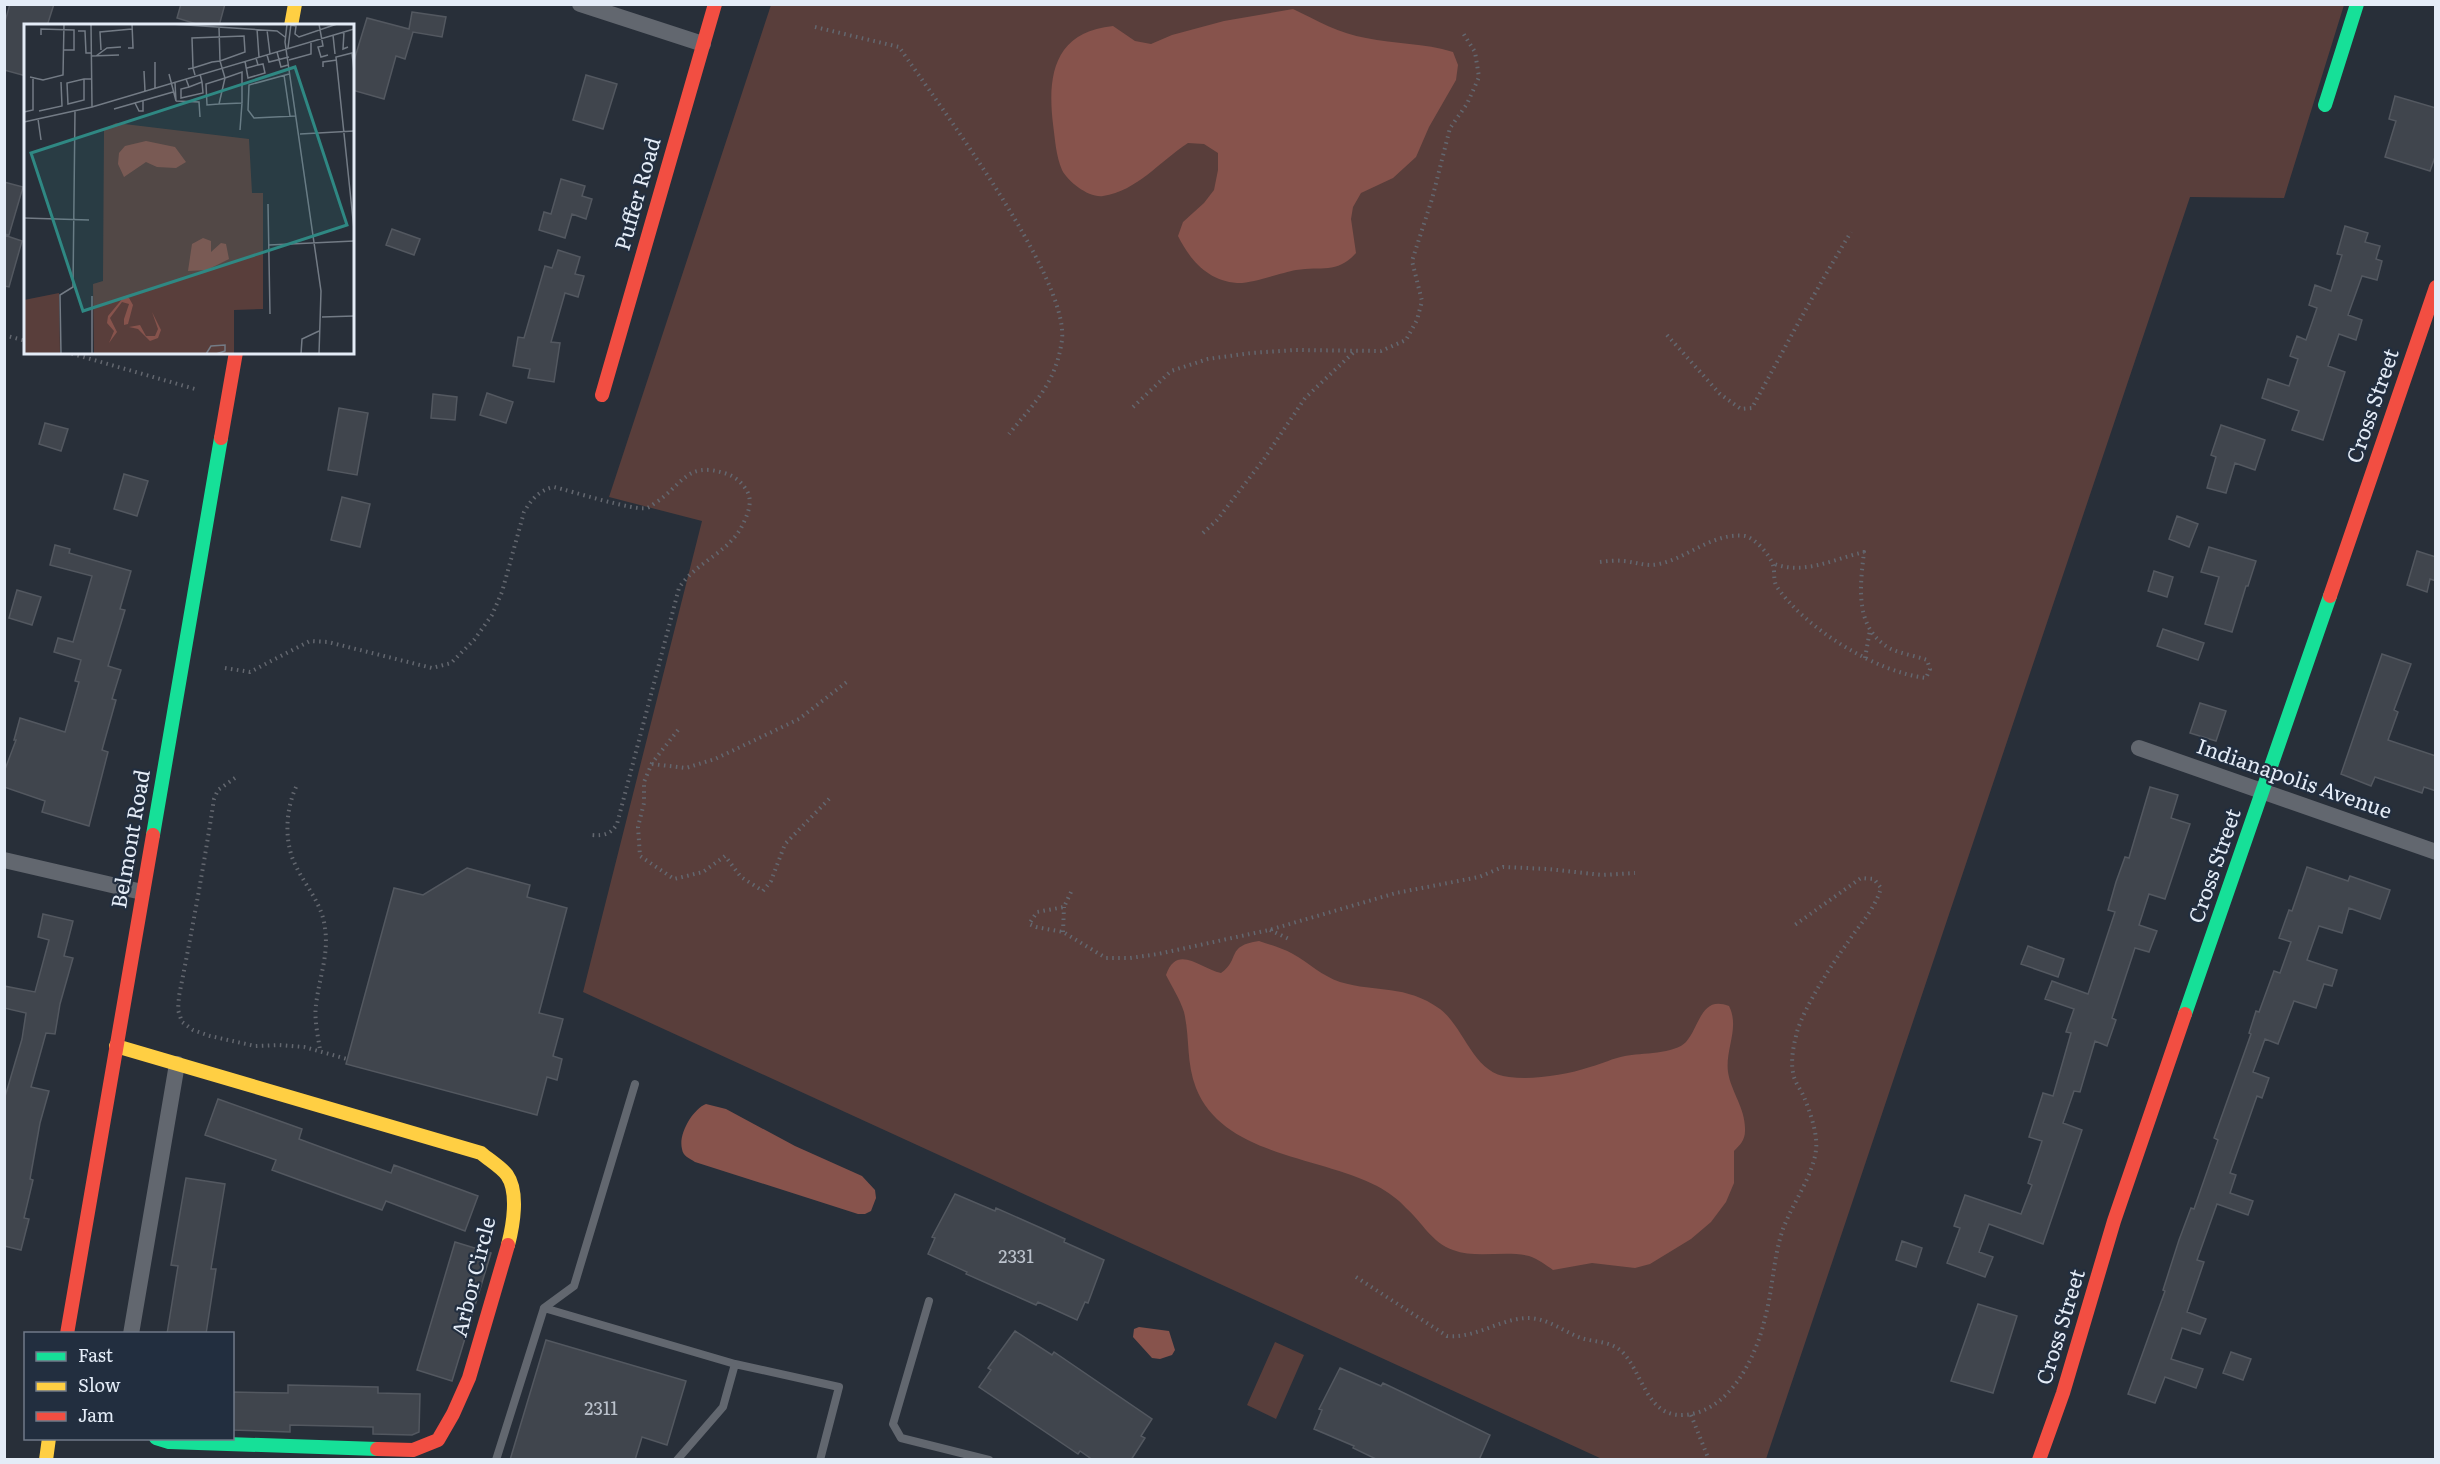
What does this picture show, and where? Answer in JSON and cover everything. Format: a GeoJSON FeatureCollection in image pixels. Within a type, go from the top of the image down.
{"type":"FeatureCollection","features":[{"type":"Feature","properties":{"kind":"street"},"geometry":{"type":"LineString","coordinates":[[291,24],[295,4]]}},
{"type":"Feature","properties":{"kind":"street"},"geometry":{"type":"LineString","coordinates":[[580,4],[703,44]]}},
{"type":"Feature","properties":{"kind":"street","name":"Puffer Road"},"geometry":{"type":"LineString","coordinates":[[602,395],[715,4]]}},
{"type":"Feature","properties":{"kind":"street"},"geometry":{"type":"LineString","coordinates":[[2325,105],[2356,4]]}},
{"type":"Feature","properties":{"kind":"street","name":"Cross Street"},"geometry":{"type":"LineString","coordinates":[[2039,1460],[2063,1393],[2114,1221],[2436,287]]}},
{"type":"Feature","properties":{"kind":"street","name":"Belmont Road"},"geometry":{"type":"LineString","coordinates":[[67,1332],[236,354]]}},
{"type":"Feature","properties":{"kind":"street","name":"Indianapolis Avenue"},"geometry":{"type":"LineString","coordinates":[[2139,748],[2436,852]]}},
{"type":"Feature","properties":{"kind":"street"},"geometry":{"type":"LineString","coordinates":[[4,860],[142,892]]}},
{"type":"Feature","properties":{"kind":"street","name":"Arbor Circle"},"geometry":{"type":"LineString","coordinates":[[116,1046],[482,1154],[507,1175],[513,1193],[512,1231],[470,1378],[438,1440],[413,1450],[162,1440]]}},
{"type":"Feature","properties":{"kind":"street"},"geometry":{"type":"LineString","coordinates":[[131,1332],[177,1064]]}},
{"type":"Feature","properties":{"kind":"street"},"geometry":{"type":"LineString","coordinates":[[46,1460],[49,1440]]}},
{"type":"Feature","properties":{"kind":"lane"},"geometry":{"type":"LineString","coordinates":[[496,1460],[544,1308],[574,1286],[635,1084]]}},
{"type":"Feature","properties":{"kind":"lane"},"geometry":{"type":"LineString","coordinates":[[929,1301],[893,1424],[901,1438],[989,1460]]}},
{"type":"Feature","properties":{"kind":"lane"},"geometry":{"type":"LineString","coordinates":[[544,1308],[735,1364],[838,1387],[820,1460]]}},
{"type":"Feature","properties":{"kind":"lane"},"geometry":{"type":"LineString","coordinates":[[677,1460],[723,1407],[735,1364]]}},
{"type":"Feature","properties":{"kind":"path"},"geometry":{"type":"LineString","coordinates":[[815,27],[899,47],[1009,209],[1045,275],[1058,305],[1062,337],[1057,365],[1047,388],[1009,434]]}},
{"type":"Feature","properties":{"kind":"path"},"geometry":{"type":"LineString","coordinates":[[1133,407],[1171,371],[1208,359],[1251,352],[1294,350],[1381,351],[1406,340],[1417,320],[1422,301],[1412,261],[1432,199],[1450,128],[1467,104],[1479,77],[1475,52],[1463,33]]}},
{"type":"Feature","properties":{"kind":"path"},"geometry":{"type":"LineString","coordinates":[[1667,335],[1720,394],[1741,409],[1752,408],[1806,314],[1823,277],[1851,232]]}},
{"type":"Feature","properties":{"kind":"path"},"geometry":{"type":"LineString","coordinates":[[4,335],[24,340]]}},
{"type":"Feature","properties":{"kind":"path"},"geometry":{"type":"LineString","coordinates":[[1203,533],[1217,520],[1264,459],[1305,398],[1355,351]]}},
{"type":"Feature","properties":{"kind":"path"},"geometry":{"type":"LineString","coordinates":[[73,354],[195,388]]}},
{"type":"Feature","properties":{"kind":"path"},"geometry":{"type":"LineString","coordinates":[[225,668],[250,672],[310,641],[328,642],[432,668],[451,663],[474,640],[492,615],[502,592],[524,512],[531,501],[544,489],[554,487],[626,506],[647,508],[661,500],[681,478],[697,470],[711,469],[729,475],[744,485],[750,498],[747,514],[729,545],[694,572],[680,588],[617,824],[611,832],[601,836],[592,835]]}},
{"type":"Feature","properties":{"kind":"path"},"geometry":{"type":"LineString","coordinates":[[1600,562],[1622,560],[1644,566],[1658,564],[1675,559],[1700,545],[1729,537],[1747,536],[1772,563],[1784,568],[1802,569],[1864,552],[1859,590],[1870,630],[1878,640],[1893,650],[1928,660],[1930,669],[1926,678],[1908,676],[1865,658],[1843,647],[1822,632],[1776,585],[1772,563]]}},
{"type":"Feature","properties":{"kind":"path"},"geometry":{"type":"LineString","coordinates":[[1865,658],[1870,630]]}},
{"type":"Feature","properties":{"kind":"path"},"geometry":{"type":"LineString","coordinates":[[652,764],[686,768],[715,759],[799,719],[848,681]]}},
{"type":"Feature","properties":{"kind":"path"},"geometry":{"type":"LineString","coordinates":[[678,730],[652,764],[644,782],[644,803],[638,827],[640,856],[674,879],[703,872],[725,856],[741,877],[763,891],[771,881],[785,844],[830,798]]}},
{"type":"Feature","properties":{"kind":"path"},"geometry":{"type":"LineString","coordinates":[[235,778],[218,790],[214,799],[199,883],[198,903],[178,996],[178,1010],[182,1022],[193,1030],[210,1036],[255,1046],[279,1045],[320,1050],[347,1059]]}},
{"type":"Feature","properties":{"kind":"path"},"geometry":{"type":"LineString","coordinates":[[296,787],[290,799],[287,835],[293,861],[321,908],[325,927],[327,951],[316,1008],[320,1050]]}},
{"type":"Feature","properties":{"kind":"path"},"geometry":{"type":"LineString","coordinates":[[1064,907],[1037,912],[1029,924],[1063,932],[1106,958],[1114,958],[1158,954],[1269,930],[1396,893],[1479,877],[1503,867],[1602,875],[1635,873]]}},
{"type":"Feature","properties":{"kind":"path"},"geometry":{"type":"LineString","coordinates":[[1356,1277],[1447,1336],[1459,1337],[1513,1320],[1530,1318],[1547,1321],[1581,1338],[1619,1349],[1629,1360],[1647,1394],[1656,1405],[1678,1416],[1691,1415],[1713,1406],[1736,1383],[1753,1353],[1765,1319],[1774,1260],[1782,1231],[1811,1168],[1816,1150],[1816,1137],[1804,1097],[1794,1079],[1791,1058],[1798,1029],[1828,970],[1876,904],[1881,888],[1874,879],[1861,878],[1792,927]]}},
{"type":"Feature","properties":{"kind":"path"},"geometry":{"type":"LineString","coordinates":[[1063,932],[1064,907],[1071,892]]}},
{"type":"Feature","properties":{"kind":"path"},"geometry":{"type":"LineString","coordinates":[[1269,930],[1291,940]]}},
{"type":"Feature","properties":{"kind":"path"},"geometry":{"type":"LineString","coordinates":[[1691,1415],[1709,1460]]}},
{"type":"Feature","properties":{"kind":"shaded area"},"geometry":{"type":"Polygon","coordinates":[[[771,5],[2344,5],[2284,198],[2190,197],[1766,1459],[1602,1459],[583,992],[702,521],[609,497],[771,5]]]}},
{"type":"Feature","properties":{"kind":"shaded area"},"geometry":{"type":"Polygon","coordinates":[[[1293,9],[1328,26],[1356,36],[1453,52],[1458,65],[1456,80],[1429,127],[1416,157],[1393,178],[1361,193],[1353,207],[1351,219],[1356,253],[1349,260],[1336,267],[1296,270],[1243,283],[1217,278],[1201,268],[1188,253],[1178,236],[1183,222],[1204,203],[1214,190],[1218,170],[1218,153],[1204,144],[1188,143],[1137,182],[1103,196],[1085,192],[1065,175],[1056,147],[1051,106],[1052,88],[1059,58],[1067,46],[1078,37],[1094,30],[1113,26],[1135,41],[1151,44],[1172,35],[1224,21],[1293,9]]]}},
{"type":"Feature","properties":{"kind":"shaded area"},"geometry":{"type":"Polygon","coordinates":[[[1259,941],[1289,952],[1340,982],[1403,992],[1427,1001],[1449,1017],[1470,1049],[1487,1068],[1509,1077],[1529,1078],[1560,1074],[1621,1057],[1674,1049],[1686,1042],[1707,1008],[1720,1004],[1729,1006],[1733,1030],[1728,1055],[1728,1072],[1743,1115],[1745,1134],[1734,1151],[1734,1183],[1726,1202],[1711,1222],[1691,1239],[1650,1264],[1635,1268],[1592,1263],[1553,1270],[1539,1260],[1520,1254],[1471,1254],[1453,1250],[1433,1237],[1400,1202],[1377,1186],[1250,1141],[1228,1128],[1209,1111],[1196,1088],[1191,1069],[1184,1012],[1166,975],[1176,961],[1183,959],[1221,973],[1231,963],[1237,950],[1248,943],[1259,941]]]}},
{"type":"Feature","properties":{"kind":"shaded area"},"geometry":{"type":"Polygon","coordinates":[[[706,1104],[726,1109],[795,1146],[862,1176],[875,1190],[876,1198],[871,1211],[858,1214],[695,1162],[682,1149],[682,1136],[692,1116],[706,1104]]]}},
{"type":"Feature","properties":{"kind":"shaded area"},"geometry":{"type":"Polygon","coordinates":[[[1139,1327],[1169,1331],[1175,1350],[1172,1355],[1160,1359],[1152,1358],[1133,1337],[1134,1329],[1139,1327]]]}},
{"type":"Feature","properties":{"kind":"shaded area"},"geometry":{"type":"Polygon","coordinates":[[[1275,1342],[1304,1355],[1276,1419],[1247,1405],[1275,1342]]]}},
{"type":"Feature","properties":{"kind":"building"},"geometry":{"type":"Polygon","coordinates":[[[10,4],[54,4],[48,24],[24,24],[24,75],[4,70],[4,25],[10,4]]]}},
{"type":"Feature","properties":{"kind":"building"},"geometry":{"type":"Polygon","coordinates":[[[181,4],[225,4],[220,24],[196,24],[177,18],[181,4]]]}},
{"type":"Feature","properties":{"kind":"building"},"geometry":{"type":"Polygon","coordinates":[[[412,12],[446,17],[442,37],[413,32],[405,59],[396,56],[384,99],[354,91],[354,60],[367,18],[409,29],[412,12]]]}},
{"type":"Feature","properties":{"kind":"building"},"geometry":{"type":"Polygon","coordinates":[[[586,75],[617,84],[603,129],[573,120],[586,75]]]}},
{"type":"Feature","properties":{"kind":"building"},"geometry":{"type":"Polygon","coordinates":[[[2395,96],[2436,108],[2436,154],[2430,171],[2385,157],[2396,121],[2389,119],[2395,96]]]}},
{"type":"Feature","properties":{"kind":"building"},"geometry":{"type":"Polygon","coordinates":[[[561,179],[585,186],[582,196],[592,199],[586,219],[572,214],[565,238],[539,230],[544,212],[551,214],[561,179]]]}},
{"type":"Feature","properties":{"kind":"building"},"geometry":{"type":"Polygon","coordinates":[[[4,182],[23,187],[9,235],[4,234],[4,182]]]}},
{"type":"Feature","properties":{"kind":"building"},"geometry":{"type":"Polygon","coordinates":[[[2345,226],[2368,233],[2365,242],[2380,246],[2376,259],[2382,261],[2377,280],[2362,276],[2348,315],[2362,320],[2356,340],[2339,334],[2328,366],[2345,372],[2323,440],[2292,430],[2299,411],[2262,398],[2268,379],[2289,386],[2298,359],[2290,356],[2297,336],[2306,340],[2317,308],[2309,305],[2315,285],[2331,291],[2342,255],[2337,254],[2345,226]]]}},
{"type":"Feature","properties":{"kind":"building"},"geometry":{"type":"Polygon","coordinates":[[[392,229],[420,239],[414,255],[386,245],[392,229]]]}},
{"type":"Feature","properties":{"kind":"building"},"geometry":{"type":"Polygon","coordinates":[[[4,235],[22,241],[9,287],[4,286],[4,235]]]}},
{"type":"Feature","properties":{"kind":"building"},"geometry":{"type":"Polygon","coordinates":[[[558,250],[580,257],[575,274],[584,276],[578,297],[565,293],[551,342],[560,343],[554,382],[528,378],[530,369],[513,366],[518,337],[524,338],[545,266],[552,268],[558,250]]]}},
{"type":"Feature","properties":{"kind":"building"},"geometry":{"type":"Polygon","coordinates":[[[487,393],[513,402],[506,423],[480,415],[487,393]]]}},
{"type":"Feature","properties":{"kind":"building"},"geometry":{"type":"Polygon","coordinates":[[[433,394],[457,397],[455,420],[431,418],[433,394]]]}},
{"type":"Feature","properties":{"kind":"building"},"geometry":{"type":"Polygon","coordinates":[[[339,408],[368,413],[357,475],[328,470],[339,408]]]}},
{"type":"Feature","properties":{"kind":"building"},"geometry":{"type":"Polygon","coordinates":[[[45,423],[68,429],[61,451],[39,444],[45,423]]]}},
{"type":"Feature","properties":{"kind":"building"},"geometry":{"type":"Polygon","coordinates":[[[2221,425],[2265,440],[2255,470],[2235,463],[2226,493],[2207,488],[2216,457],[2211,455],[2221,425]]]}},
{"type":"Feature","properties":{"kind":"building"},"geometry":{"type":"Polygon","coordinates":[[[124,474],[148,481],[137,516],[114,509],[124,474]]]}},
{"type":"Feature","properties":{"kind":"building"},"geometry":{"type":"Polygon","coordinates":[[[342,497],[370,504],[360,547],[331,540],[342,497]]]}},
{"type":"Feature","properties":{"kind":"building"},"geometry":{"type":"Polygon","coordinates":[[[2177,516],[2198,524],[2189,547],[2169,539],[2177,516]]]}},
{"type":"Feature","properties":{"kind":"building"},"geometry":{"type":"Polygon","coordinates":[[[55,545],[70,549],[69,553],[131,571],[120,609],[125,610],[108,666],[121,670],[112,699],[116,700],[102,750],[108,752],[89,826],[42,812],[45,801],[4,787],[4,772],[16,740],[14,740],[20,718],[65,732],[79,682],[75,681],[81,660],[54,652],[58,638],[73,642],[92,576],[50,565],[55,545]]]}},
{"type":"Feature","properties":{"kind":"building"},"geometry":{"type":"Polygon","coordinates":[[[2209,547],[2256,561],[2232,632],[2205,624],[2219,577],[2201,572],[2209,547]]]}},
{"type":"Feature","properties":{"kind":"building"},"geometry":{"type":"Polygon","coordinates":[[[2417,551],[2436,557],[2436,581],[2430,579],[2427,592],[2407,585],[2417,551]]]}},
{"type":"Feature","properties":{"kind":"building"},"geometry":{"type":"Polygon","coordinates":[[[2154,571],[2173,577],[2167,597],[2148,591],[2154,571]]]}},
{"type":"Feature","properties":{"kind":"building"},"geometry":{"type":"Polygon","coordinates":[[[17,590],[41,597],[32,625],[9,618],[17,590]]]}},
{"type":"Feature","properties":{"kind":"building"},"geometry":{"type":"Polygon","coordinates":[[[2163,629],[2204,643],[2198,660],[2157,646],[2163,629]]]}},
{"type":"Feature","properties":{"kind":"building"},"geometry":{"type":"Polygon","coordinates":[[[2382,654],[2411,664],[2394,710],[2398,712],[2388,740],[2436,756],[2436,791],[2424,787],[2422,793],[2375,777],[2371,786],[2341,774],[2382,654]]]}},
{"type":"Feature","properties":{"kind":"building"},"geometry":{"type":"Polygon","coordinates":[[[2200,703],[2226,711],[2216,741],[2190,733],[2200,703]]]}},
{"type":"Feature","properties":{"kind":"building"},"geometry":{"type":"Polygon","coordinates":[[[2150,787],[2178,795],[2171,818],[2190,824],[2165,899],[2149,894],[2139,925],[2157,931],[2149,952],[2135,948],[2112,1018],[2116,1020],[2107,1046],[2095,1041],[2080,1092],[2074,1091],[2063,1123],[2082,1130],[2043,1244],[1989,1224],[1979,1252],[1993,1257],[1985,1277],[1947,1263],[1960,1228],[1954,1226],[1965,1195],[2021,1214],[2032,1185],[2028,1183],[2042,1141],[2029,1137],[2043,1093],[2053,1096],[2071,1033],[2066,1032],[2074,1009],[2045,999],[2052,981],[2088,994],[2115,912],[2108,910],[2116,882],[2125,857],[2129,858],[2150,787]]]}},
{"type":"Feature","properties":{"kind":"building"},"geometry":{"type":"Polygon","coordinates":[[[2307,867],[2348,881],[2350,876],[2390,890],[2380,919],[2349,908],[2342,933],[2319,926],[2307,960],[2337,970],[2332,986],[2324,984],[2316,1008],[2294,1001],[2278,1044],[2265,1039],[2253,1072],[2269,1078],[2262,1098],[2257,1096],[2230,1173],[2236,1175],[2230,1193],[2253,1201],[2248,1215],[2217,1204],[2197,1260],[2204,1262],[2187,1312],[2206,1319],[2200,1334],[2182,1328],[2171,1359],[2203,1369],[2196,1388],[2165,1377],[2155,1403],[2128,1394],[2165,1291],[2163,1290],[2179,1240],[2191,1208],[2194,1209],[2218,1140],[2214,1138],[2251,1034],[2249,1033],[2256,1011],[2259,1012],[2274,971],[2280,973],[2291,942],[2279,938],[2289,910],[2292,911],[2307,867]]]}},
{"type":"Feature","properties":{"kind":"building"},"geometry":{"type":"Polygon","coordinates":[[[467,868],[530,885],[527,897],[567,908],[539,1013],[563,1019],[553,1056],[562,1059],[557,1080],[547,1077],[537,1115],[346,1064],[394,888],[423,895],[467,868]]]}},
{"type":"Feature","properties":{"kind":"building"},"geometry":{"type":"Polygon","coordinates":[[[43,914],[73,921],[64,956],[73,958],[60,1004],[55,1034],[46,1033],[31,1087],[49,1091],[40,1123],[30,1179],[33,1180],[24,1218],[29,1219],[21,1250],[4,1246],[4,1100],[22,1039],[26,1013],[4,1008],[4,986],[35,992],[49,940],[38,937],[43,914]]]}},
{"type":"Feature","properties":{"kind":"building"},"geometry":{"type":"Polygon","coordinates":[[[2028,946],[2064,959],[2058,977],[2021,964],[2028,946]]]}},
{"type":"Feature","properties":{"kind":"building"},"geometry":{"type":"Polygon","coordinates":[[[218,1099],[302,1129],[299,1139],[391,1173],[394,1165],[478,1196],[465,1231],[386,1201],[382,1210],[272,1170],[276,1160],[205,1135],[218,1099]]]}},
{"type":"Feature","properties":{"kind":"building"},"geometry":{"type":"Polygon","coordinates":[[[186,1178],[225,1184],[211,1269],[216,1269],[206,1332],[167,1332],[178,1266],[171,1265],[186,1178]]]}},
{"type":"Feature","properties":{"kind":"building"},"geometry":{"type":"Polygon","coordinates":[[[955,1194],[995,1211],[996,1208],[1065,1239],[1064,1242],[1104,1260],[1088,1303],[1085,1302],[1077,1320],[1038,1302],[1036,1305],[966,1274],[967,1272],[928,1254],[935,1238],[932,1237],[955,1194]]]}},
{"type":"Feature","properties":{"kind":"building"},"geometry":{"type":"Polygon","coordinates":[[[1902,1241],[1922,1248],[1916,1267],[1896,1260],[1902,1241]]]}},
{"type":"Feature","properties":{"kind":"building"},"geometry":{"type":"Polygon","coordinates":[[[455,1242],[491,1253],[452,1381],[417,1370],[455,1242]]]}},
{"type":"Feature","properties":{"kind":"building"},"geometry":{"type":"Polygon","coordinates":[[[1978,1304],[2017,1316],[1993,1393],[1951,1381],[1978,1304]]]}},
{"type":"Feature","properties":{"kind":"building"},"geometry":{"type":"Polygon","coordinates":[[[1015,1331],[1052,1355],[1054,1352],[1152,1419],[1141,1436],[1145,1438],[1131,1460],[1093,1460],[1080,1451],[1078,1454],[979,1387],[991,1370],[988,1368],[1015,1331]]]}},
{"type":"Feature","properties":{"kind":"building"},"geometry":{"type":"Polygon","coordinates":[[[546,1340],[686,1381],[667,1445],[642,1437],[635,1460],[510,1460],[546,1340]]]}},
{"type":"Feature","properties":{"kind":"building"},"geometry":{"type":"Polygon","coordinates":[[[2231,1352],[2251,1359],[2243,1380],[2223,1373],[2231,1352]]]}},
{"type":"Feature","properties":{"kind":"building"},"geometry":{"type":"Polygon","coordinates":[[[1340,1368],[1381,1386],[1383,1383],[1490,1435],[1479,1460],[1378,1460],[1353,1448],[1354,1446],[1314,1429],[1322,1410],[1319,1409],[1340,1368]]]}},
{"type":"Feature","properties":{"kind":"building"},"geometry":{"type":"Polygon","coordinates":[[[288,1385],[378,1387],[378,1393],[420,1394],[419,1432],[412,1435],[373,1434],[373,1427],[290,1425],[290,1432],[234,1430],[234,1392],[288,1393],[288,1385]]]}},
{"type":"Feature","properties":{"kind":"traffic: fast"},"geometry":{"type":"LineString","coordinates":[[2325,105],[2357,4]]}},
{"type":"Feature","properties":{"kind":"traffic: fast"},"geometry":{"type":"LineString","coordinates":[[153,835],[221,438]]}},
{"type":"Feature","properties":{"kind":"traffic: fast"},"geometry":{"type":"LineString","coordinates":[[2185,1014],[2330,596]]}},
{"type":"Feature","properties":{"kind":"traffic: fast"},"geometry":{"type":"LineString","coordinates":[[162,1440],[377,1449]]}},
{"type":"Feature","properties":{"kind":"traffic: slow"},"geometry":{"type":"LineString","coordinates":[[291,24],[295,4]]}},
{"type":"Feature","properties":{"kind":"traffic: slow"},"geometry":{"type":"LineString","coordinates":[[116,1046],[481,1153],[498,1166],[511,1182],[514,1209],[508,1245]]}},
{"type":"Feature","properties":{"kind":"traffic: slow"},"geometry":{"type":"LineString","coordinates":[[46,1460],[49,1440]]}},
{"type":"Feature","properties":{"kind":"traffic: jam"},"geometry":{"type":"LineString","coordinates":[[602,395],[715,4]]}},
{"type":"Feature","properties":{"kind":"traffic: jam"},"geometry":{"type":"LineString","coordinates":[[2330,596],[2436,287]]}},
{"type":"Feature","properties":{"kind":"traffic: jam"},"geometry":{"type":"LineString","coordinates":[[221,438],[236,354]]}},
{"type":"Feature","properties":{"kind":"traffic: jam"},"geometry":{"type":"LineString","coordinates":[[67,1332],[153,835]]}},
{"type":"Feature","properties":{"kind":"traffic: jam"},"geometry":{"type":"LineString","coordinates":[[2039,1460],[2063,1393],[2114,1221],[2185,1014]]}},
{"type":"Feature","properties":{"kind":"traffic: jam"},"geometry":{"type":"LineString","coordinates":[[377,1449],[413,1450],[438,1440],[469,1378],[508,1245]]}}]}
